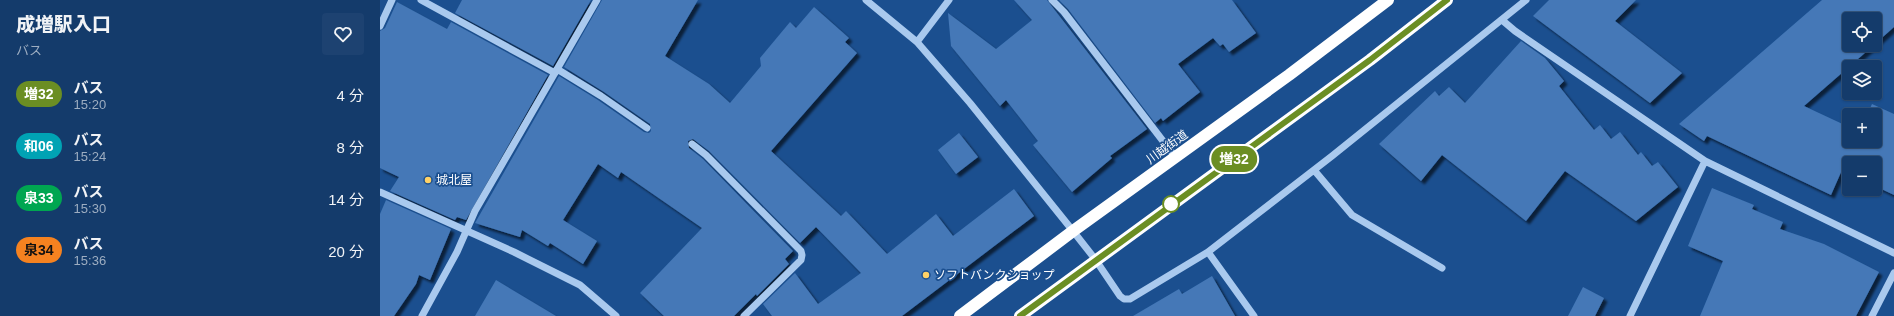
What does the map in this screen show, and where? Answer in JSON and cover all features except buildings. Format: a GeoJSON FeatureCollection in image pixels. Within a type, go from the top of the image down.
{"type":"FeatureCollection","features":[{"type":"Feature","properties":{"kind":"highway","name":"川越街道"},"geometry":{"type":"LineString","coordinates":[[960,316],[1073,231],[1176,158],[1388,0]]}},
{"type":"Feature","properties":{"kind":"highway"},"geometry":{"type":"LineString","coordinates":[[1020,316],[1095,259],[1370,60],[1447,0]]}},
{"type":"Feature","properties":{"kind":"street"},"geometry":{"type":"LineString","coordinates":[[380,26],[392,0]]}},
{"type":"Feature","properties":{"kind":"street"},"geometry":{"type":"LineString","coordinates":[[421,0],[601,96],[647,128]]}},
{"type":"Feature","properties":{"kind":"street"},"geometry":{"type":"LineString","coordinates":[[422,316],[475,211],[597,0]]}},
{"type":"Feature","properties":{"kind":"street"},"geometry":{"type":"LineString","coordinates":[[866,0],[917,42],[970,103],[1073,231],[1095,259],[1120,296],[1130,299],[1208,252],[1314,170],[1526,0]]}},
{"type":"Feature","properties":{"kind":"street"},"geometry":{"type":"LineString","coordinates":[[917,42],[949,0]]}},
{"type":"Feature","properties":{"kind":"street"},"geometry":{"type":"LineString","coordinates":[[1052,0],[1064,12],[1176,158]]}},
{"type":"Feature","properties":{"kind":"street"},"geometry":{"type":"LineString","coordinates":[[1502,20],[1515,31],[1705,161],[1894,254]]}},
{"type":"Feature","properties":{"kind":"street"},"geometry":{"type":"LineString","coordinates":[[692,144],[706,155],[801,251],[802,256],[800,260],[744,316]]}},
{"type":"Feature","properties":{"kind":"street"},"geometry":{"type":"LineString","coordinates":[[1630,316],[1705,161]]}},
{"type":"Feature","properties":{"kind":"street"},"geometry":{"type":"LineString","coordinates":[[1314,170],[1352,215],[1442,268]]}},
{"type":"Feature","properties":{"kind":"street"},"geometry":{"type":"LineString","coordinates":[[380,192],[514,252],[580,285],[616,316]]}},
{"type":"Feature","properties":{"kind":"street"},"geometry":{"type":"LineString","coordinates":[[1208,252],[1254,316]]}},
{"type":"Feature","properties":{"kind":"street"},"geometry":{"type":"LineString","coordinates":[[1872,316],[1894,273]]}},
{"type":"Feature","properties":{"kind":"bus line","name":"増32"},"geometry":{"type":"LineString","coordinates":[[1020,316],[1095,259],[1370,60],[1447,0]]}},
{"type":"Feature","properties":{"kind":"place","name":"城北屋"},"geometry":{"type":"Point","coordinates":[428,180]}},
{"type":"Feature","properties":{"kind":"place","name":"ソフトバンクショップ"},"geometry":{"type":"Point","coordinates":[926,275]}}]}
